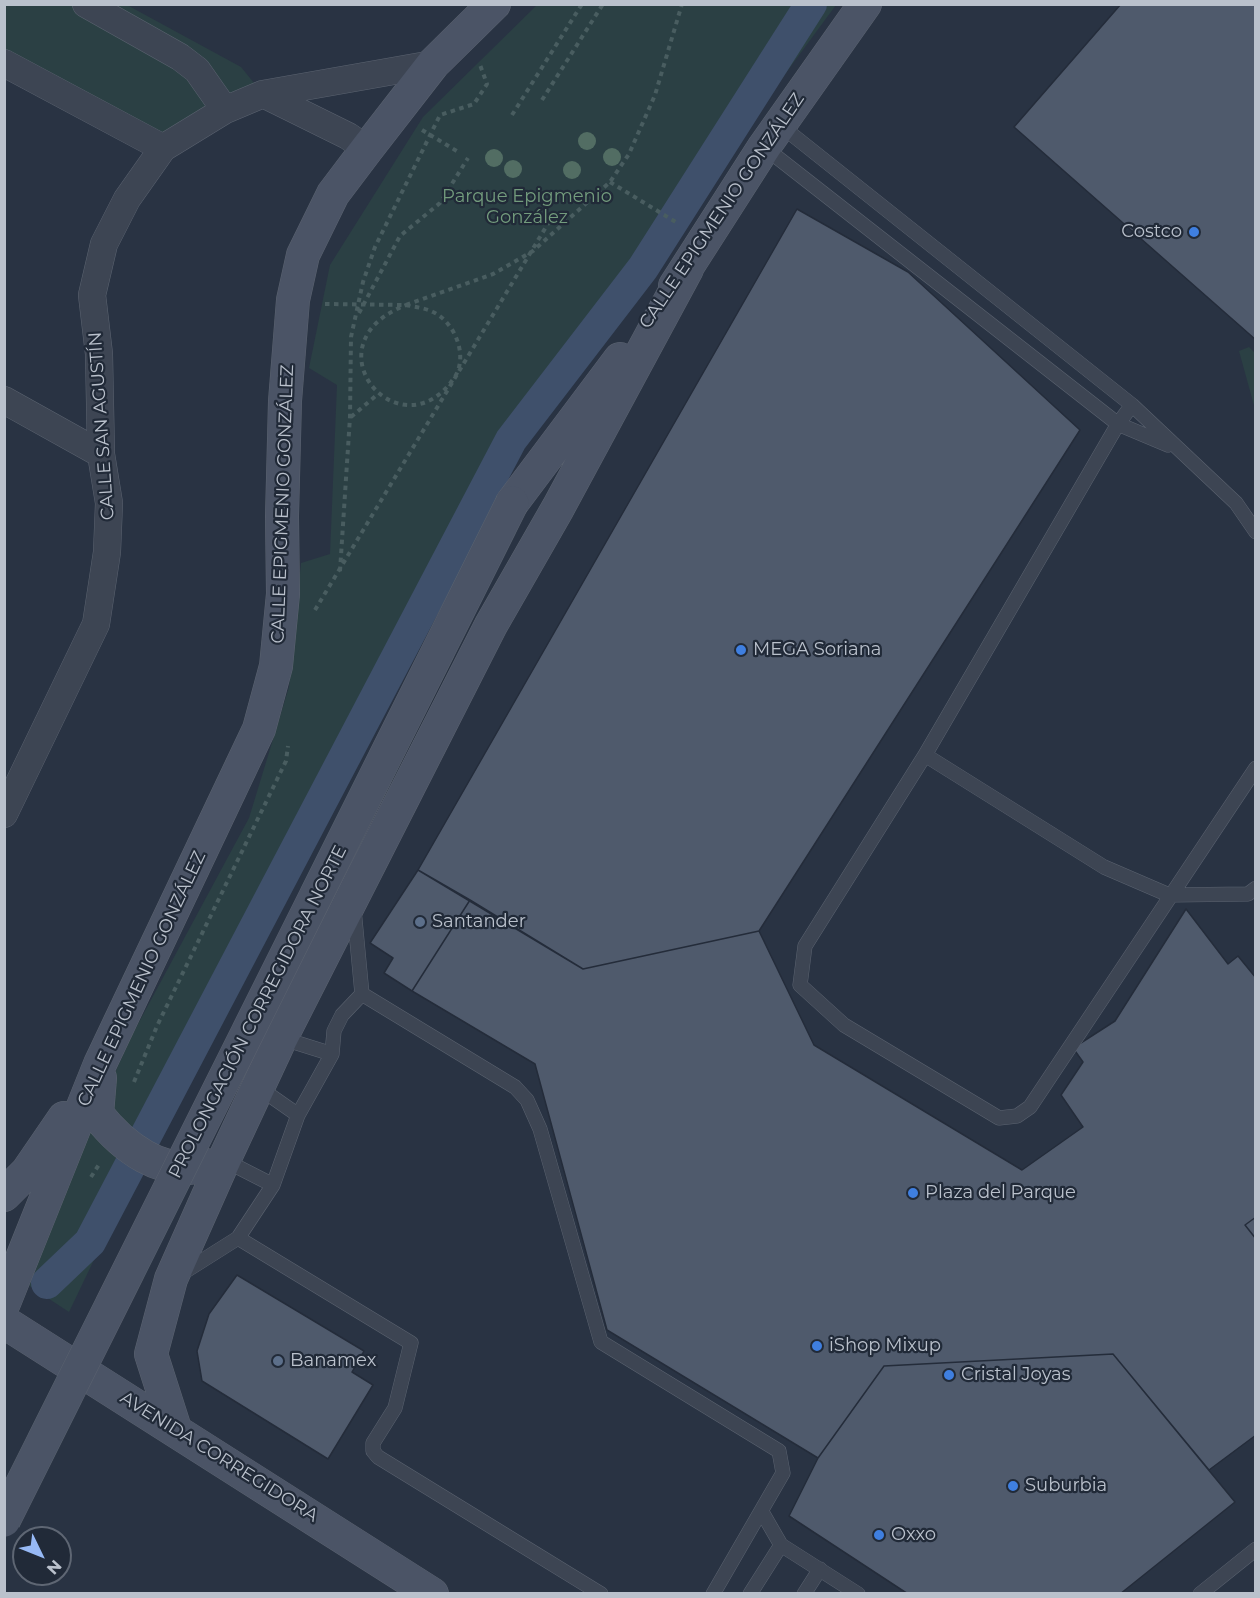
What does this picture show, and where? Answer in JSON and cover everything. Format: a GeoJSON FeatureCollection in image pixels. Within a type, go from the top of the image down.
{"type":"FeatureCollection","features":[{"type":"Feature","properties":{"kind":"main road","name":"CALLE EPIGMENIO GONZÁLEZ"},"geometry":{"type":"LineString","coordinates":[[4,1303],[100,1064],[259,729],[276,666],[283,594],[282,516],[285,401],[293,300],[303,255],[333,195],[394,113],[433,64],[494,4]]}},
{"type":"Feature","properties":{"kind":"main road","name":"CALLE EPIGMENIO GONZÁLEZ"},"geometry":{"type":"LineString","coordinates":[[512,503],[687,269],[772,136],[865,4]]}},
{"type":"Feature","properties":{"kind":"main road"},"geometry":{"type":"LineString","coordinates":[[175,1429],[151,1354],[171,1280],[281,1038],[353,894],[491,625],[558,508],[687,269]]}},
{"type":"Feature","properties":{"kind":"main road","name":"PROLONGACIÓN CORREGIDORA NORTE"},"geometry":{"type":"LineString","coordinates":[[4,1520],[512,503]]}},
{"type":"Feature","properties":{"kind":"main road"},"geometry":{"type":"LineString","coordinates":[[100,1064],[97,1114],[116,1138],[162,1165],[194,1169],[224,1160]]}},
{"type":"Feature","properties":{"kind":"main road"},"geometry":{"type":"LineString","coordinates":[[4,1195],[27,1172],[100,1064]]}},
{"type":"Feature","properties":{"kind":"main road","name":"AVENIDA CORREGIDORA"},"geometry":{"type":"LineString","coordinates":[[4,1322],[432,1593]]}},
{"type":"Feature","properties":{"kind":"street"},"geometry":{"type":"LineString","coordinates":[[86,4],[180,57],[198,70],[225,110]]}},
{"type":"Feature","properties":{"kind":"street"},"geometry":{"type":"LineString","coordinates":[[4,63],[163,148]]}},
{"type":"Feature","properties":{"kind":"street","name":"CALLE SAN AGUSTÍN"},"geometry":{"type":"LineString","coordinates":[[4,814],[96,624],[107,552],[109,502],[101,454],[99,354],[92,295],[104,244],[127,199],[163,148],[225,110],[263,94],[433,64]]}},
{"type":"Feature","properties":{"kind":"street"},"geometry":{"type":"LineString","coordinates":[[263,94],[348,136],[367,149]]}},
{"type":"Feature","properties":{"kind":"street"},"geometry":{"type":"LineString","coordinates":[[4,400],[101,454]]}},
{"type":"Feature","properties":{"kind":"lane"},"geometry":{"type":"LineString","coordinates":[[772,136],[1132,405],[1175,448],[1236,503],[1256,532]]}},
{"type":"Feature","properties":{"kind":"lane"},"geometry":{"type":"LineString","coordinates":[[772,136],[1118,424],[1175,448]]}},
{"type":"Feature","properties":{"kind":"lane"},"geometry":{"type":"LineString","coordinates":[[1132,405],[1118,424],[925,755],[805,946],[800,985],[844,1025],[999,1118],[1017,1116],[1030,1107],[1169,895],[1256,768]]}},
{"type":"Feature","properties":{"kind":"lane"},"geometry":{"type":"LineString","coordinates":[[925,755],[1104,867],[1169,895],[1253,895]]}},
{"type":"Feature","properties":{"kind":"lane"},"geometry":{"type":"LineString","coordinates":[[171,1280],[238,1238],[273,1185],[298,1115],[332,1054],[334,1032],[342,1015],[362,994],[353,894]]}},
{"type":"Feature","properties":{"kind":"lane"},"geometry":{"type":"LineString","coordinates":[[362,994],[515,1087],[527,1100],[540,1130],[601,1342],[779,1451],[783,1473],[712,1593]]}},
{"type":"Feature","properties":{"kind":"lane"},"geometry":{"type":"LineString","coordinates":[[281,1038],[332,1054]]}},
{"type":"Feature","properties":{"kind":"lane"},"geometry":{"type":"LineString","coordinates":[[258,1087],[298,1115]]}},
{"type":"Feature","properties":{"kind":"lane"},"geometry":{"type":"LineString","coordinates":[[224,1160],[273,1185]]}},
{"type":"Feature","properties":{"kind":"lane"},"geometry":{"type":"LineString","coordinates":[[238,1238],[411,1343],[395,1408],[374,1443],[373,1451],[378,1457],[601,1593]]}},
{"type":"Feature","properties":{"kind":"lane"},"geometry":{"type":"LineString","coordinates":[[762,1512],[781,1545],[858,1593]]}},
{"type":"Feature","properties":{"kind":"lane"},"geometry":{"type":"LineString","coordinates":[[750,1593],[781,1545]]}},
{"type":"Feature","properties":{"kind":"lane"},"geometry":{"type":"LineString","coordinates":[[1200,1593],[1256,1550]]}},
{"type":"Feature","properties":{"kind":"lane"},"geometry":{"type":"LineString","coordinates":[[804,1593],[820,1569]]}},
{"type":"Feature","properties":{"kind":"path"},"geometry":{"type":"LineString","coordinates":[[512,115],[582,4]]}},
{"type":"Feature","properties":{"kind":"path"},"geometry":{"type":"LineString","coordinates":[[542,100],[603,4]]}},
{"type":"Feature","properties":{"kind":"path"},"geometry":{"type":"LineString","coordinates":[[293,300],[339,306],[406,305],[434,312],[452,327],[461,350],[457,374],[444,393],[423,405],[399,405],[378,394],[364,374],[361,350],[369,328],[388,312],[406,305],[493,274],[533,251],[610,182],[629,154],[655,95],[682,4]]}},
{"type":"Feature","properties":{"kind":"path"},"geometry":{"type":"LineString","coordinates":[[363,305],[363,282],[375,247],[440,115],[474,104],[487,84],[467,30]]}},
{"type":"Feature","properties":{"kind":"path"},"geometry":{"type":"LineString","coordinates":[[394,113],[460,153]]}},
{"type":"Feature","properties":{"kind":"path"},"geometry":{"type":"LineString","coordinates":[[340,571],[350,417],[351,337],[357,316],[400,236],[440,203],[468,158]]}},
{"type":"Feature","properties":{"kind":"path"},"geometry":{"type":"LineString","coordinates":[[610,182],[688,229]]}},
{"type":"Feature","properties":{"kind":"path"},"geometry":{"type":"LineString","coordinates":[[314,611],[555,212]]}},
{"type":"Feature","properties":{"kind":"path"},"geometry":{"type":"LineString","coordinates":[[350,417],[378,394]]}},
{"type":"Feature","properties":{"kind":"green space"},"geometry":{"type":"Polygon","coordinates":[[[4,5],[127,5],[241,67],[263,94],[163,148],[5,63],[4,5]]]}},
{"type":"Feature","properties":{"kind":"green space","name":"Parque Epigmenio González"},"geometry":{"type":"Polygon","coordinates":[[[537,5],[836,5],[763,104],[564,396],[512,437],[286,859],[69,1312],[22,1281],[131,1037],[249,818],[289,687],[301,563],[330,554],[337,385],[309,368],[330,265],[423,117],[537,5]]]}},
{"type":"Feature","properties":{"kind":"green space"},"geometry":{"type":"Polygon","coordinates":[[[1249,347],[1255,353],[1255,409],[1239,351],[1249,347]]]}},
{"type":"Feature","properties":{"kind":"building","name":"Costco"},"geometry":{"type":"Polygon","coordinates":[[[1121,4],[1256,4],[1256,340],[1014,127],[1121,4]]]}},
{"type":"Feature","properties":{"kind":"building","name":"MEGA Soriana"},"geometry":{"type":"Polygon","coordinates":[[[797,209],[908,272],[1080,430],[759,931],[583,969],[418,870],[797,209]]]}},
{"type":"Feature","properties":{"kind":"building","name":"Santander"},"geometry":{"type":"Polygon","coordinates":[[[418,870],[470,900],[412,991],[384,973],[393,958],[370,943],[418,870]]]}},
{"type":"Feature","properties":{"kind":"building","name":"Plaza del Parque"},"geometry":{"type":"Polygon","coordinates":[[[470,900],[583,969],[759,931],[814,1045],[1022,1170],[1083,1127],[1061,1095],[1083,1062],[1073,1048],[1115,1021],[1186,909],[1228,964],[1238,956],[1256,978],[1256,1217],[1245,1225],[1256,1239],[1256,1435],[1209,1470],[1113,1354],[884,1366],[818,1458],[607,1330],[535,1064],[412,991],[470,900]]]}},
{"type":"Feature","properties":{"kind":"building"},"geometry":{"type":"Polygon","coordinates":[[[1256,1217],[1256,1239],[1245,1225],[1256,1217]]]}},
{"type":"Feature","properties":{"kind":"building","name":"Banamex"},"geometry":{"type":"Polygon","coordinates":[[[237,1275],[364,1351],[352,1372],[373,1385],[328,1459],[202,1381],[197,1351],[209,1314],[237,1275]]]}},
{"type":"Feature","properties":{"kind":"building","name":"Suburbia"},"geometry":{"type":"Polygon","coordinates":[[[1113,1354],[1235,1502],[1120,1594],[908,1594],[789,1516],[818,1458],[884,1366],[1113,1354]]]}},
{"type":"Feature","properties":{"kind":"waterway"},"geometry":{"type":"LineString","coordinates":[[47,1283],[90,1242],[511,440],[643,268],[811,4]]}},
{"type":"Feature","properties":{"kind":"place","name":"Costco"},"geometry":{"type":"Point","coordinates":[1194,232]}},
{"type":"Feature","properties":{"kind":"place","name":"MEGA Soriana"},"geometry":{"type":"Point","coordinates":[741,650]}},
{"type":"Feature","properties":{"kind":"place","name":"Santander"},"geometry":{"type":"Point","coordinates":[420,922]}},
{"type":"Feature","properties":{"kind":"place","name":"Plaza del Parque"},"geometry":{"type":"Point","coordinates":[913,1193]}},
{"type":"Feature","properties":{"kind":"place","name":"iShop Mixup"},"geometry":{"type":"Point","coordinates":[817,1346]}},
{"type":"Feature","properties":{"kind":"place","name":"Banamex"},"geometry":{"type":"Point","coordinates":[278,1361]}},
{"type":"Feature","properties":{"kind":"place","name":"Cristal Joyas"},"geometry":{"type":"Point","coordinates":[949,1375]}},
{"type":"Feature","properties":{"kind":"place","name":"Suburbia"},"geometry":{"type":"Point","coordinates":[1013,1486]}},
{"type":"Feature","properties":{"kind":"place","name":"Oxxo"},"geometry":{"type":"Point","coordinates":[879,1535]}}]}
